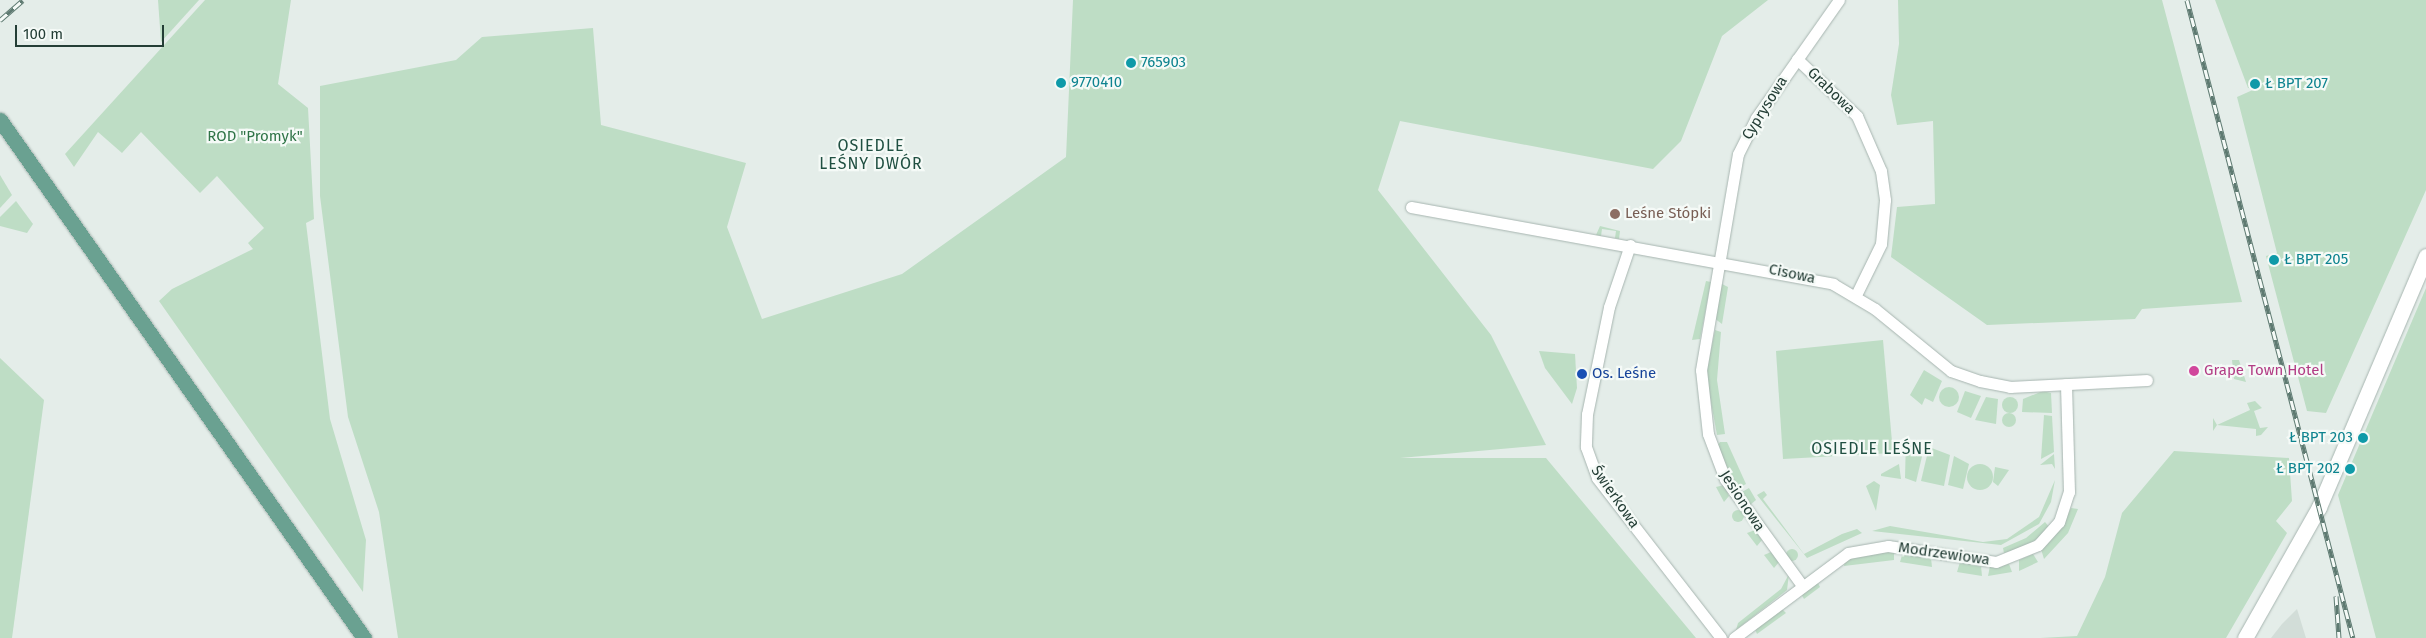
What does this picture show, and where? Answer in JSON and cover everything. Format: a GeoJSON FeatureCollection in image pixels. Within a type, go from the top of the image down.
{"type":"FeatureCollection","features":[{"type":"Feature","properties":{"kind":"main road"},"geometry":{"type":"LineString","coordinates":[[0,120],[364,638]]}},
{"type":"Feature","properties":{"kind":"main road"},"geometry":{"type":"LineString","coordinates":[[2245,638],[2319,506],[2426,256]]}},
{"type":"Feature","properties":{"kind":"street","name":"Cyprysowa"},"geometry":{"type":"LineString","coordinates":[[1719,260],[1744,139],[1839,0]]}},
{"type":"Feature","properties":{"kind":"street","name":"Grabowa"},"geometry":{"type":"LineString","coordinates":[[1797,59],[1857,116],[1881,171],[1885,200],[1881,244],[1856,296]]}},
{"type":"Feature","properties":{"kind":"street","name":"Cisowa"},"geometry":{"type":"LineString","coordinates":[[1411,207],[1808,276],[1856,296],[1951,371],[2010,387],[2147,380]]}},
{"type":"Feature","properties":{"kind":"street","name":"Świerkowa"},"geometry":{"type":"LineString","coordinates":[[1630,244],[1609,307],[1587,414],[1586,447],[1598,478],[1721,638]]}},
{"type":"Feature","properties":{"kind":"street","name":"Jesionowa"},"geometry":{"type":"LineString","coordinates":[[1719,260],[1701,370],[1708,434],[1733,493],[1801,584]]}},
{"type":"Feature","properties":{"kind":"street","name":"Modrzewiowa"},"geometry":{"type":"LineString","coordinates":[[1734,638],[1832,561],[1867,548],[1894,546],[1996,562],[2038,545],[2059,522],[2069,492],[2066,384]]}},
{"type":"Feature","properties":{"kind":"shaded area"},"geometry":{"type":"Polygon","coordinates":[[[2297,609],[2306,638],[2271,638],[2282,624],[2297,609]]]}},
{"type":"Feature","properties":{"kind":"green space"},"geometry":{"type":"Polygon","coordinates":[[[158,0],[199,0],[161,42],[158,0]]]}},
{"type":"Feature","properties":{"kind":"green space","name":"ROD \"Promyk\""},"geometry":{"type":"Polygon","coordinates":[[[205,0],[291,0],[278,84],[308,108],[314,219],[306,223],[330,419],[366,540],[363,592],[159,301],[172,289],[253,249],[248,243],[264,228],[217,176],[200,193],[141,132],[122,153],[98,132],[74,167],[65,154],[205,0]]]}},
{"type":"Feature","properties":{"kind":"green space"},"geometry":{"type":"Polygon","coordinates":[[[1073,0],[1768,0],[1722,36],[1681,141],[1653,169],[1400,121],[1378,190],[1491,335],[1546,445],[1400,458],[1546,458],[1696,638],[398,638],[379,512],[348,417],[320,196],[320,86],[456,60],[482,37],[593,28],[601,125],[746,163],[727,227],[762,319],[902,274],[1066,157],[1073,0]]]}},
{"type":"Feature","properties":{"kind":"green space"},"geometry":{"type":"Polygon","coordinates":[[[1898,0],[2162,0],[2242,302],[2142,309],[2135,319],[1987,325],[1891,257],[1897,207],[1935,204],[1933,121],[1897,125],[1891,95],[1899,44],[1898,0]]]}},
{"type":"Feature","properties":{"kind":"green space"},"geometry":{"type":"Polygon","coordinates":[[[2215,0],[2426,0],[2426,190],[2326,413],[2307,411],[2266,256],[2277,253],[2237,97],[2255,89],[2248,88],[2215,0]]]}},
{"type":"Feature","properties":{"kind":"green space"},"geometry":{"type":"Polygon","coordinates":[[[0,175],[12,195],[0,208],[0,175]]]}},
{"type":"Feature","properties":{"kind":"green space"},"geometry":{"type":"Polygon","coordinates":[[[16,201],[33,224],[27,233],[0,226],[0,217],[16,201]]]}},
{"type":"Feature","properties":{"kind":"green space"},"geometry":{"type":"Polygon","coordinates":[[[1600,226],[1620,231],[1619,239],[1615,238],[1616,231],[1602,229],[1601,236],[1596,235],[1600,226]]]}},
{"type":"Feature","properties":{"kind":"green space"},"geometry":{"type":"Polygon","coordinates":[[[1706,281],[1711,282],[1700,339],[1692,340],[1706,281]]]}},
{"type":"Feature","properties":{"kind":"green space"},"geometry":{"type":"Polygon","coordinates":[[[1720,283],[1728,287],[1722,324],[1714,318],[1720,283]]]}},
{"type":"Feature","properties":{"kind":"green space"},"geometry":{"type":"Polygon","coordinates":[[[2426,288],[2426,638],[2376,638],[2338,495],[2426,288]]]}},
{"type":"Feature","properties":{"kind":"green space"},"geometry":{"type":"Polygon","coordinates":[[[1715,330],[1721,332],[1717,380],[1725,434],[1717,435],[1706,375],[1715,330]]]}},
{"type":"Feature","properties":{"kind":"green space"},"geometry":{"type":"Polygon","coordinates":[[[1883,340],[1893,453],[1783,459],[1776,351],[1883,340]]]}},
{"type":"Feature","properties":{"kind":"green space"},"geometry":{"type":"Polygon","coordinates":[[[1539,351],[1575,354],[1577,388],[1572,404],[1545,368],[1539,351]]]}},
{"type":"Feature","properties":{"kind":"green space"},"geometry":{"type":"Polygon","coordinates":[[[0,358],[44,400],[12,638],[0,638],[0,358]]]}},
{"type":"Feature","properties":{"kind":"green space"},"geometry":{"type":"Polygon","coordinates":[[[2232,360],[2239,360],[2246,382],[2234,379],[2232,360]]]}},
{"type":"Feature","properties":{"kind":"green space"},"geometry":{"type":"Polygon","coordinates":[[[1924,370],[1942,381],[1933,402],[1925,398],[1922,405],[1910,395],[1924,370]]]}},
{"type":"Feature","properties":{"kind":"green space"},"geometry":{"type":"Polygon","coordinates":[[[1945,387],[1953,387],[1959,393],[1959,401],[1953,407],[1945,407],[1939,401],[1939,393],[1945,387]]]}},
{"type":"Feature","properties":{"kind":"green space"},"geometry":{"type":"Polygon","coordinates":[[[1965,391],[1981,396],[1971,418],[1957,412],[1965,391]]]}},
{"type":"Feature","properties":{"kind":"green space"},"geometry":{"type":"Polygon","coordinates":[[[2043,391],[2051,393],[2052,413],[2022,412],[2023,399],[2043,391]]]}},
{"type":"Feature","properties":{"kind":"green space"},"geometry":{"type":"Polygon","coordinates":[[[1986,397],[1998,399],[1996,424],[1975,420],[1986,397]]]}},
{"type":"Feature","properties":{"kind":"green space"},"geometry":{"type":"Polygon","coordinates":[[[2010,397],[2016,399],[2018,405],[2016,411],[2010,413],[2004,411],[2002,405],[2004,399],[2010,397]]]}},
{"type":"Feature","properties":{"kind":"green space"},"geometry":{"type":"Polygon","coordinates":[[[2255,401],[2262,408],[2254,411],[2260,428],[2268,427],[2261,435],[2256,436],[2256,429],[2217,425],[2250,410],[2247,403],[2255,401]]]}},
{"type":"Feature","properties":{"kind":"green space"},"geometry":{"type":"Polygon","coordinates":[[[2006,413],[2012,413],[2016,420],[2012,427],[2006,427],[2002,423],[2002,417],[2006,413]]]}},
{"type":"Feature","properties":{"kind":"green space"},"geometry":{"type":"Polygon","coordinates":[[[2044,415],[2052,416],[2054,452],[2041,459],[2044,415]]]}},
{"type":"Feature","properties":{"kind":"green space"},"geometry":{"type":"Polygon","coordinates":[[[2213,418],[2217,425],[2213,431],[2213,418]]]}},
{"type":"Feature","properties":{"kind":"green space"},"geometry":{"type":"Polygon","coordinates":[[[1906,438],[1924,448],[1916,482],[1905,478],[1906,438]]]}},
{"type":"Feature","properties":{"kind":"green space"},"geometry":{"type":"Polygon","coordinates":[[[1720,442],[1727,442],[1746,484],[1737,489],[1717,446],[1720,442]]]}},
{"type":"Feature","properties":{"kind":"green space"},"geometry":{"type":"Polygon","coordinates":[[[1929,447],[1950,455],[1944,486],[1921,481],[1929,447]]]}},
{"type":"Feature","properties":{"kind":"green space"},"geometry":{"type":"Polygon","coordinates":[[[2174,451],[2289,458],[2292,501],[2276,521],[2287,533],[2226,638],[2040,638],[2077,636],[2105,577],[2122,513],[2174,451]]]}},
{"type":"Feature","properties":{"kind":"green space"},"geometry":{"type":"Polygon","coordinates":[[[2054,454],[2055,469],[2052,464],[2040,465],[2054,454]]]}},
{"type":"Feature","properties":{"kind":"green space"},"geometry":{"type":"Polygon","coordinates":[[[1954,456],[1969,464],[1963,489],[1948,485],[1954,456]]]}},
{"type":"Feature","properties":{"kind":"green space"},"geometry":{"type":"Polygon","coordinates":[[[1899,464],[1901,479],[1881,476],[1881,474],[1899,464]]]}},
{"type":"Feature","properties":{"kind":"green space"},"geometry":{"type":"Polygon","coordinates":[[[1980,464],[1989,468],[1993,477],[1989,486],[1980,490],[1971,486],[1967,477],[1971,468],[1980,464]]]}},
{"type":"Feature","properties":{"kind":"green space"},"geometry":{"type":"Polygon","coordinates":[[[1995,467],[2009,470],[1998,486],[1993,482],[1995,467]]]}},
{"type":"Feature","properties":{"kind":"green space"},"geometry":{"type":"Polygon","coordinates":[[[2055,480],[2051,502],[2039,524],[2001,545],[1872,531],[1890,526],[1983,542],[2007,539],[2039,517],[2055,480]]]}},
{"type":"Feature","properties":{"kind":"green space"},"geometry":{"type":"Polygon","coordinates":[[[1874,481],[1880,485],[1876,511],[1866,486],[1874,481]]]}},
{"type":"Feature","properties":{"kind":"green space"},"geometry":{"type":"Polygon","coordinates":[[[1724,485],[1729,496],[1724,502],[1716,487],[1724,485]]]}},
{"type":"Feature","properties":{"kind":"green space"},"geometry":{"type":"Polygon","coordinates":[[[1749,488],[1756,500],[1750,505],[1740,493],[1749,488]]]}},
{"type":"Feature","properties":{"kind":"green space"},"geometry":{"type":"Polygon","coordinates":[[[1764,491],[1767,495],[1763,499],[1804,554],[1842,534],[1857,529],[1862,533],[1807,558],[1757,495],[1764,491]]]}},
{"type":"Feature","properties":{"kind":"green space"},"geometry":{"type":"Polygon","coordinates":[[[2071,508],[2078,509],[2068,533],[2044,559],[2041,549],[2060,529],[2071,508]]]}},
{"type":"Feature","properties":{"kind":"green space"},"geometry":{"type":"Polygon","coordinates":[[[1740,510],[1743,511],[1743,521],[1736,522],[1733,521],[1732,514],[1733,511],[1740,510]]]}},
{"type":"Feature","properties":{"kind":"green space"},"geometry":{"type":"Polygon","coordinates":[[[2045,522],[2050,528],[2028,546],[2004,553],[2003,548],[2026,538],[2045,522]]]}},
{"type":"Feature","properties":{"kind":"green space"},"geometry":{"type":"Polygon","coordinates":[[[1755,530],[1762,540],[1757,546],[1747,533],[1755,530]]]}},
{"type":"Feature","properties":{"kind":"green space"},"geometry":{"type":"Polygon","coordinates":[[[1790,549],[1794,549],[1798,555],[1794,561],[1790,561],[1786,557],[1786,553],[1790,549]]]}},
{"type":"Feature","properties":{"kind":"green space"},"geometry":{"type":"Polygon","coordinates":[[[1894,551],[1894,560],[1844,566],[1845,560],[1859,554],[1894,551]]]}},
{"type":"Feature","properties":{"kind":"green space"},"geometry":{"type":"Polygon","coordinates":[[[1771,552],[1779,562],[1774,568],[1764,555],[1771,552]]]}},
{"type":"Feature","properties":{"kind":"green space"},"geometry":{"type":"Polygon","coordinates":[[[1903,552],[1931,558],[1932,567],[1900,562],[1903,552]]]}},
{"type":"Feature","properties":{"kind":"green space"},"geometry":{"type":"Polygon","coordinates":[[[2033,554],[2038,562],[2019,571],[2019,560],[2033,554]]]}},
{"type":"Feature","properties":{"kind":"green space"},"geometry":{"type":"Polygon","coordinates":[[[1960,562],[1981,566],[1982,576],[1957,572],[1960,562]]]}},
{"type":"Feature","properties":{"kind":"green space"},"geometry":{"type":"Polygon","coordinates":[[[2009,564],[2012,572],[1988,576],[1990,566],[2009,564]]]}},
{"type":"Feature","properties":{"kind":"green space"},"geometry":{"type":"Polygon","coordinates":[[[1789,574],[1787,590],[1736,630],[1738,623],[1781,589],[1789,574]]]}},
{"type":"Feature","properties":{"kind":"green space"},"geometry":{"type":"Polygon","coordinates":[[[1816,579],[1820,587],[1804,599],[1800,592],[1816,579]]]}},
{"type":"Feature","properties":{"kind":"green space"},"geometry":{"type":"Polygon","coordinates":[[[1780,607],[1786,613],[1757,634],[1754,627],[1780,607]]]}},
{"type":"Feature","properties":{"kind":"railway"},"geometry":{"type":"LineString","coordinates":[[0,20],[23,0]]}},
{"type":"Feature","properties":{"kind":"railway"},"geometry":{"type":"LineString","coordinates":[[2187,0],[2353,638]]}},
{"type":"Feature","properties":{"kind":"railway"},"geometry":{"type":"LineString","coordinates":[[2336,596],[2339,638]]}},
{"type":"Feature","properties":{"kind":"place","name":"765903"},"geometry":{"type":"Point","coordinates":[1131,63]}},
{"type":"Feature","properties":{"kind":"place","name":"9770410"},"geometry":{"type":"Point","coordinates":[1061,83]}},
{"type":"Feature","properties":{"kind":"place","name":"Ł BPT 207"},"geometry":{"type":"Point","coordinates":[2255,84]}},
{"type":"Feature","properties":{"kind":"place","name":"Leśne Stópki"},"geometry":{"type":"Point","coordinates":[1615,214]}},
{"type":"Feature","properties":{"kind":"place","name":"Ł BPT 205"},"geometry":{"type":"Point","coordinates":[2274,260]}},
{"type":"Feature","properties":{"kind":"place","name":"Grape Town Hotel"},"geometry":{"type":"Point","coordinates":[2194,371]}},
{"type":"Feature","properties":{"kind":"place","name":"Os. Leśne"},"geometry":{"type":"Point","coordinates":[1582,374]}},
{"type":"Feature","properties":{"kind":"place","name":"Ł BPT 203"},"geometry":{"type":"Point","coordinates":[2363,438]}},
{"type":"Feature","properties":{"kind":"place","name":"Ł BPT 202"},"geometry":{"type":"Point","coordinates":[2350,469]}},
{"type":"Feature","properties":{"kind":"district","name":"OSIEDLE LEŚNY DWÓR"},"geometry":{"type":"Point","coordinates":[871,155]}},
{"type":"Feature","properties":{"kind":"district","name":"OSIEDLE LEŚNE"},"geometry":{"type":"Point","coordinates":[1872,449]}}]}
